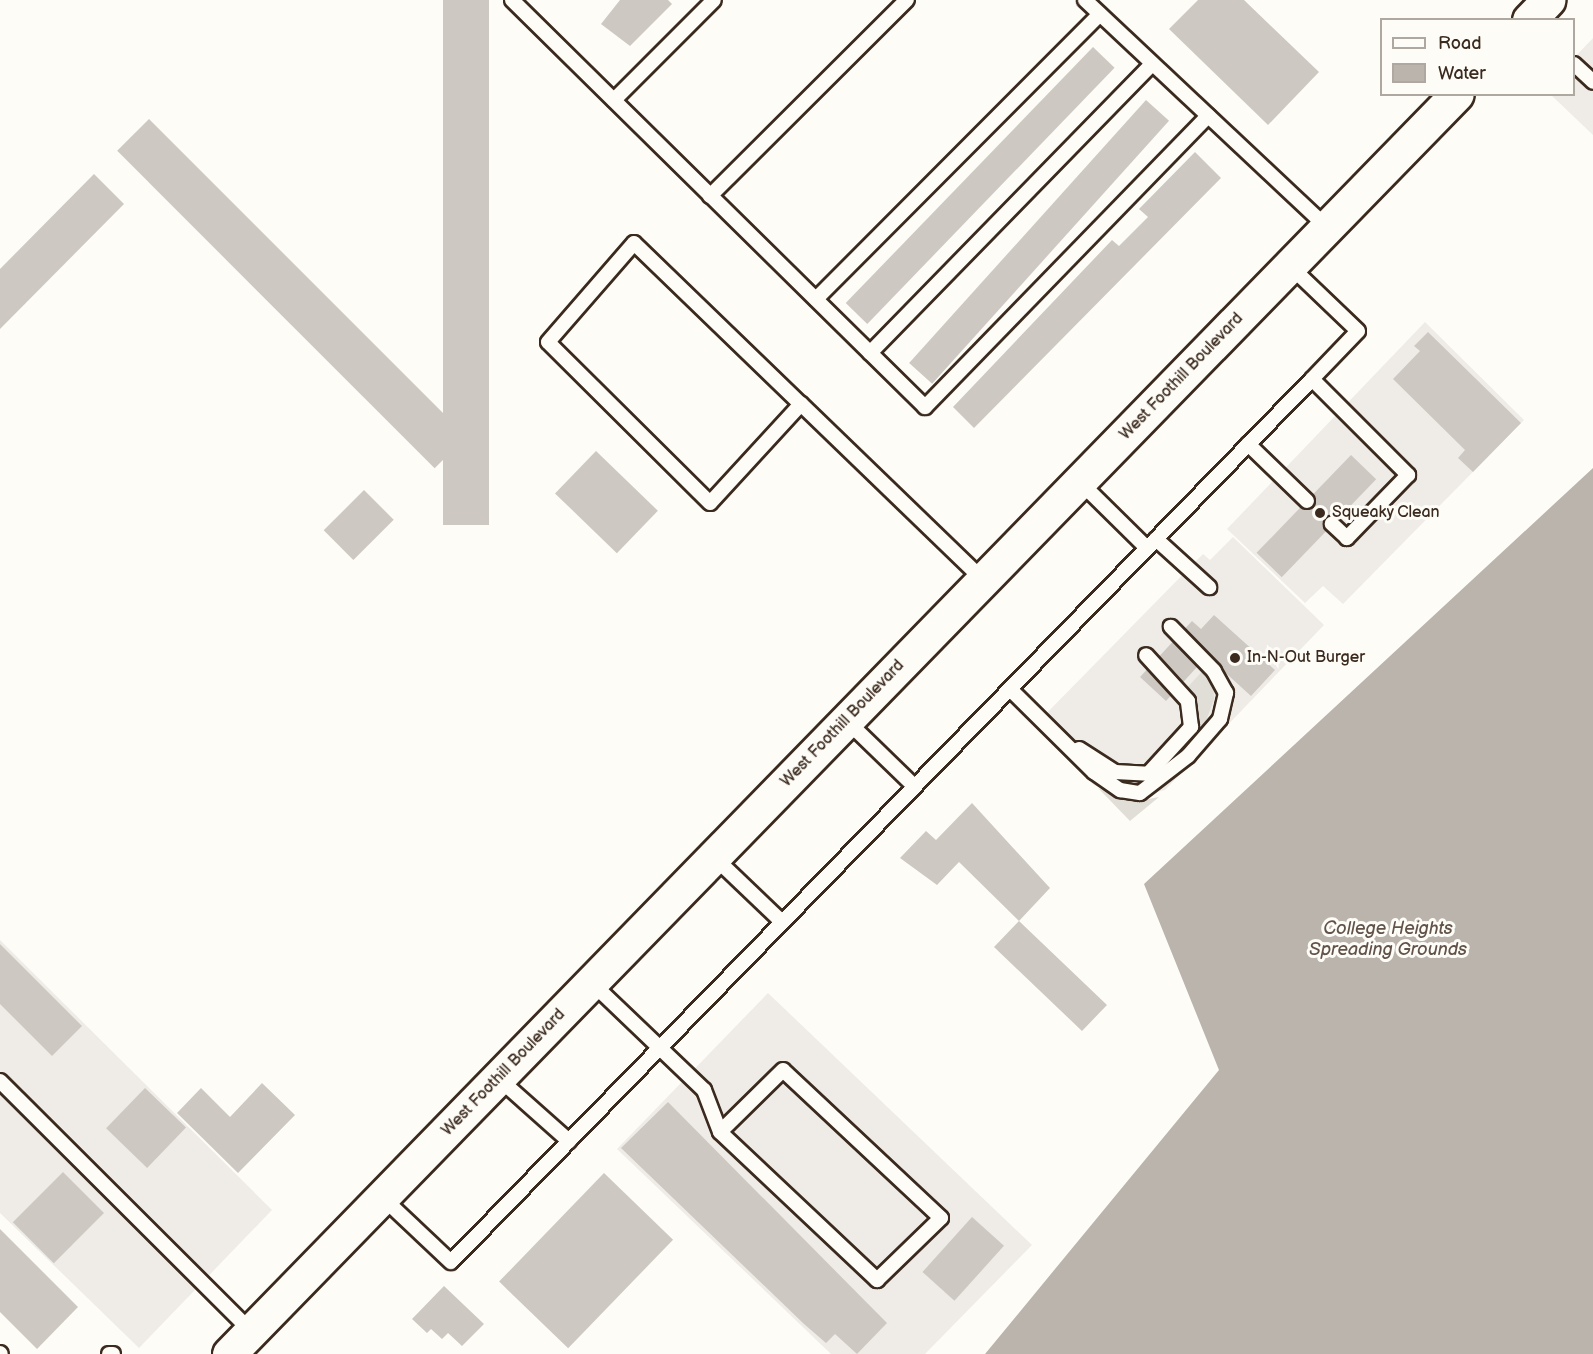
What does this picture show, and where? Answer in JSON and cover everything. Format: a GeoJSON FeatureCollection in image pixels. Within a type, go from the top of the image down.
{"type":"FeatureCollection","features":[{"type":"Feature","properties":{"kind":"main road"},"geometry":{"type":"LineString","coordinates":[[1531,18],[1548,0]]}},
{"type":"Feature","properties":{"kind":"main road","name":"West Foothill Boulevard"},"geometry":{"type":"LineString","coordinates":[[241,1343],[1454,96]]}},
{"type":"Feature","properties":{"kind":"lane"},"geometry":{"type":"LineString","coordinates":[[614,100],[714,0]]}},
{"type":"Feature","properties":{"kind":"lane"},"geometry":{"type":"LineString","coordinates":[[710,196],[907,0]]}},
{"type":"Feature","properties":{"kind":"lane"},"geometry":{"type":"LineString","coordinates":[[1085,0],[1328,228]]}},
{"type":"Feature","properties":{"kind":"lane"},"geometry":{"type":"LineString","coordinates":[[515,1],[925,407],[1208,116]]}},
{"type":"Feature","properties":{"kind":"lane"},"geometry":{"type":"LineString","coordinates":[[816,299],[1100,14]]}},
{"type":"Feature","properties":{"kind":"lane"},"geometry":{"type":"LineString","coordinates":[[870,353],[1152,63]]}},
{"type":"Feature","properties":{"kind":"lane"},"geometry":{"type":"LineString","coordinates":[[1575,65],[1593,82]]}},
{"type":"Feature","properties":{"kind":"lane"},"geometry":{"type":"LineString","coordinates":[[801,404],[710,503],[548,342],[634,243],[801,404],[984,581]]}},
{"type":"Feature","properties":{"kind":"lane"},"geometry":{"type":"LineString","coordinates":[[383,1198],[451,1262],[1312,379],[1358,331],[1290,266]]}},
{"type":"Feature","properties":{"kind":"lane"},"geometry":{"type":"LineString","coordinates":[[1312,379],[1408,475],[1347,538],[1332,525]]}},
{"type":"Feature","properties":{"kind":"lane"},"geometry":{"type":"LineString","coordinates":[[1248,444],[1307,501]]}},
{"type":"Feature","properties":{"kind":"lane"},"geometry":{"type":"LineString","coordinates":[[1080,482],[1151,543],[1209,587]]}},
{"type":"Feature","properties":{"kind":"lane"},"geometry":{"type":"LineString","coordinates":[[1010,689],[1120,790],[1140,793],[1157,785],[1188,756],[1220,719],[1226,693],[1214,671],[1171,627]]}},
{"type":"Feature","properties":{"kind":"lane"},"geometry":{"type":"LineString","coordinates":[[1062,738],[1115,772],[1148,774],[1191,727],[1191,713],[1178,688],[1146,655]]}},
{"type":"Feature","properties":{"kind":"lane"},"geometry":{"type":"LineString","coordinates":[[846,720],[914,786]]}},
{"type":"Feature","properties":{"kind":"lane"},"geometry":{"type":"LineString","coordinates":[[714,857],[782,922]]}},
{"type":"Feature","properties":{"kind":"lane"},"geometry":{"type":"LineString","coordinates":[[592,983],[704,1090],[720,1132],[877,1280],[941,1218],[783,1070],[720,1132]]}},
{"type":"Feature","properties":{"kind":"lane"},"geometry":{"type":"LineString","coordinates":[[498,1078],[569,1141]]}},
{"type":"Feature","properties":{"kind":"lane"},"geometry":{"type":"LineString","coordinates":[[0,1081],[241,1343]]}},
{"type":"Feature","properties":{"kind":"shaded area"},"geometry":{"type":"Polygon","coordinates":[[[1593,38],[1593,135],[1552,96],[1575,96],[1575,57],[1593,38]]]}},
{"type":"Feature","properties":{"kind":"shaded area"},"geometry":{"type":"Polygon","coordinates":[[[1425,322],[1524,420],[1343,604],[1323,586],[1305,603],[1227,529],[1425,322]]]}},
{"type":"Feature","properties":{"kind":"shaded area"},"geometry":{"type":"Polygon","coordinates":[[[1233,537],[1324,625],[1165,790],[1129,799],[1094,785],[1034,726],[1203,554],[1210,560],[1233,537]]]}},
{"type":"Feature","properties":{"kind":"shaded area"},"geometry":{"type":"Polygon","coordinates":[[[1206,667],[1213,677],[1214,699],[1203,729],[1198,727],[1198,703],[1187,688],[1206,667]]]}},
{"type":"Feature","properties":{"kind":"shaded area"},"geometry":{"type":"Polygon","coordinates":[[[1098,788],[1133,802],[1159,797],[1130,821],[1098,788]]]}},
{"type":"Feature","properties":{"kind":"shaded area"},"geometry":{"type":"Polygon","coordinates":[[[0,940],[272,1210],[139,1348],[0,1213],[0,940]]]}},
{"type":"Feature","properties":{"kind":"shaded area"},"geometry":{"type":"Polygon","coordinates":[[[768,993],[1032,1245],[925,1354],[831,1354],[617,1149],[768,993]]]}},
{"type":"Feature","properties":{"kind":"water","name":"College Heights Spreading Grounds"},"geometry":{"type":"Polygon","coordinates":[[[1593,468],[1593,1354],[985,1354],[1219,1070],[1144,884],[1593,468]]]}},
{"type":"Feature","properties":{"kind":"building"},"geometry":{"type":"Polygon","coordinates":[[[443,0],[489,0],[489,525],[443,525],[443,0]]]}},
{"type":"Feature","properties":{"kind":"building"},"geometry":{"type":"Polygon","coordinates":[[[620,0],[668,0],[672,4],[630,46],[601,24],[620,0]]]}},
{"type":"Feature","properties":{"kind":"building"},"geometry":{"type":"Polygon","coordinates":[[[1198,0],[1244,0],[1319,72],[1268,125],[1169,29],[1198,0]]]}},
{"type":"Feature","properties":{"kind":"building"},"geometry":{"type":"Polygon","coordinates":[[[1093,47],[1115,68],[867,324],[846,303],[1093,47]]]}},
{"type":"Feature","properties":{"kind":"building"},"geometry":{"type":"Polygon","coordinates":[[[1146,100],[1169,121],[932,384],[909,363],[1146,100]]]}},
{"type":"Feature","properties":{"kind":"building"},"geometry":{"type":"Polygon","coordinates":[[[149,119],[466,436],[435,468],[117,151],[149,119]]]}},
{"type":"Feature","properties":{"kind":"building"},"geometry":{"type":"Polygon","coordinates":[[[1195,152],[1221,178],[974,428],[953,407],[1112,240],[1119,246],[1148,217],[1139,209],[1195,152]]]}},
{"type":"Feature","properties":{"kind":"building"},"geometry":{"type":"Polygon","coordinates":[[[94,174],[124,204],[0,329],[0,269],[94,174]]]}},
{"type":"Feature","properties":{"kind":"building"},"geometry":{"type":"Polygon","coordinates":[[[1428,332],[1521,423],[1473,472],[1458,458],[1465,450],[1393,379],[1420,351],[1414,346],[1428,332]]]}},
{"type":"Feature","properties":{"kind":"building"},"geometry":{"type":"Polygon","coordinates":[[[596,451],[658,511],[617,553],[555,493],[596,451]]]}},
{"type":"Feature","properties":{"kind":"building","name":"Squeaky Clean"},"geometry":{"type":"Polygon","coordinates":[[[1351,455],[1376,479],[1282,577],[1257,553],[1351,455]]]}},
{"type":"Feature","properties":{"kind":"building"},"geometry":{"type":"Polygon","coordinates":[[[364,490],[394,520],[353,560],[324,530],[364,490]]]}},
{"type":"Feature","properties":{"kind":"building","name":"In-N-Out Burger"},"geometry":{"type":"Polygon","coordinates":[[[1214,615],[1275,670],[1251,696],[1207,656],[1166,701],[1140,677],[1192,621],[1201,629],[1214,615]]]}},
{"type":"Feature","properties":{"kind":"building"},"geometry":{"type":"Polygon","coordinates":[[[972,803],[1050,888],[1019,921],[959,862],[937,885],[900,858],[926,831],[936,840],[972,803]]]}},
{"type":"Feature","properties":{"kind":"building"},"geometry":{"type":"Polygon","coordinates":[[[1019,921],[1107,1005],[1082,1031],[994,947],[1019,921]]]}},
{"type":"Feature","properties":{"kind":"building"},"geometry":{"type":"Polygon","coordinates":[[[0,944],[82,1026],[52,1056],[0,1004],[0,944]]]}},
{"type":"Feature","properties":{"kind":"building"},"geometry":{"type":"Polygon","coordinates":[[[262,1083],[295,1115],[238,1173],[177,1113],[201,1088],[230,1117],[262,1083]]]}},
{"type":"Feature","properties":{"kind":"building"},"geometry":{"type":"Polygon","coordinates":[[[145,1088],[186,1128],[147,1168],[106,1128],[145,1088]]]}},
{"type":"Feature","properties":{"kind":"building"},"geometry":{"type":"Polygon","coordinates":[[[668,1102],[887,1323],[857,1354],[835,1334],[826,1343],[804,1324],[621,1148],[668,1102]]]}},
{"type":"Feature","properties":{"kind":"building"},"geometry":{"type":"Polygon","coordinates":[[[63,1172],[104,1213],[54,1263],[13,1222],[63,1172]]]}},
{"type":"Feature","properties":{"kind":"building"},"geometry":{"type":"Polygon","coordinates":[[[604,1173],[673,1240],[568,1348],[499,1282],[604,1173]]]}},
{"type":"Feature","properties":{"kind":"building"},"geometry":{"type":"Polygon","coordinates":[[[972,1217],[1004,1246],[954,1301],[922,1272],[972,1217]]]}},
{"type":"Feature","properties":{"kind":"building"},"geometry":{"type":"Polygon","coordinates":[[[0,1229],[78,1307],[37,1349],[0,1312],[0,1229]]]}},
{"type":"Feature","properties":{"kind":"building"},"geometry":{"type":"Polygon","coordinates":[[[444,1286],[484,1324],[462,1346],[448,1333],[442,1339],[431,1329],[427,1333],[412,1319],[444,1286]]]}},
{"type":"Feature","properties":{"kind":"place","name":"Squeaky Clean"},"geometry":{"type":"Point","coordinates":[1320,513]}},
{"type":"Feature","properties":{"kind":"place","name":"In-N-Out Burger"},"geometry":{"type":"Point","coordinates":[1235,658]}}]}
